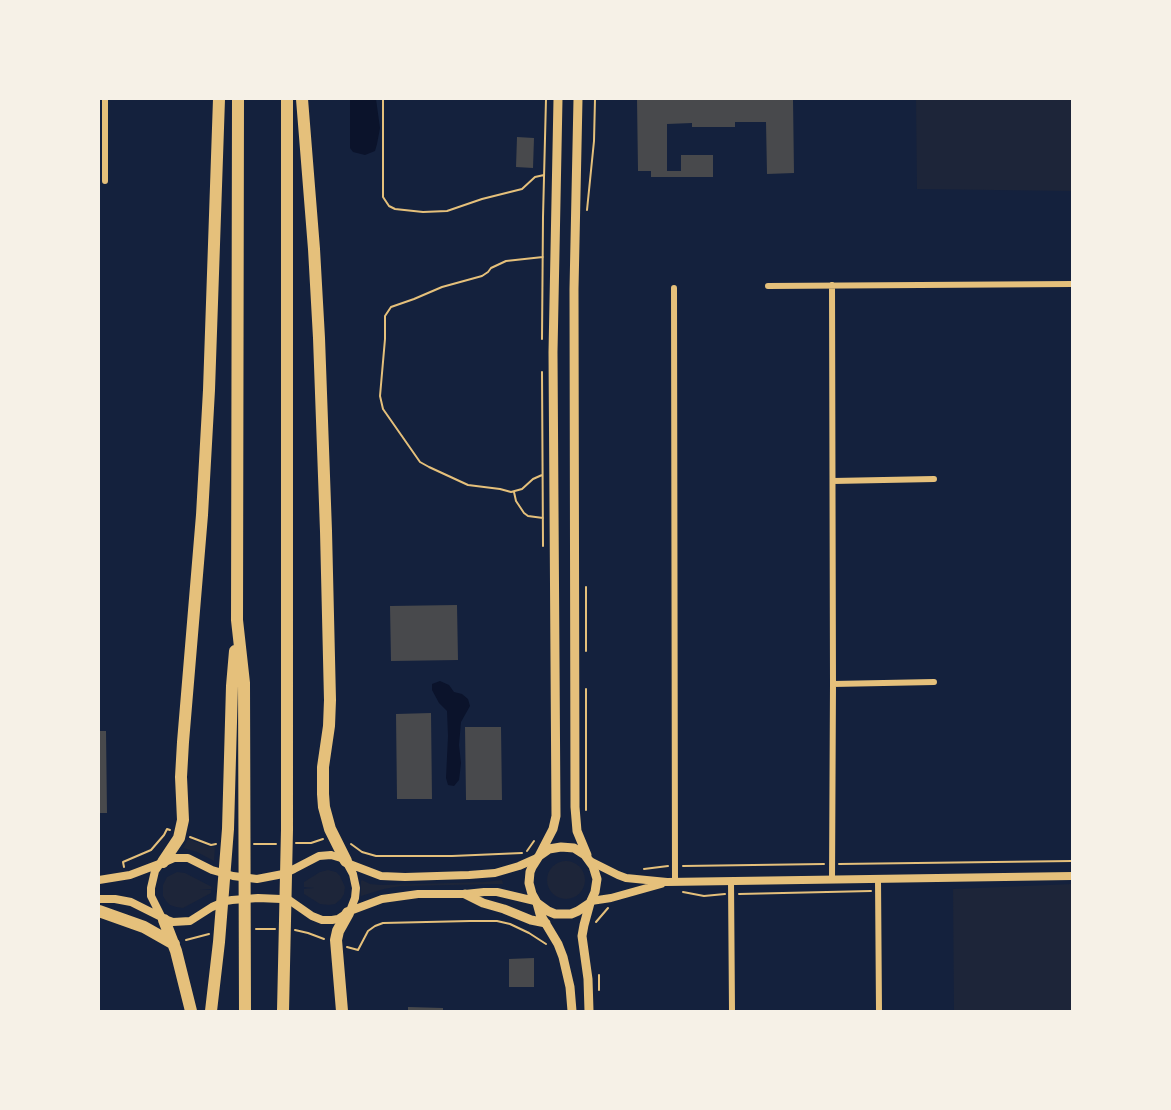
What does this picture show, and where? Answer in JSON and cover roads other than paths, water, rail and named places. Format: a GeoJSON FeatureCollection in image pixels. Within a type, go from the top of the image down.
{"type":"FeatureCollection","features":[{"type":"Feature","properties":{"kind":"highway"},"geometry":{"type":"LineString","coordinates":[[161,863],[179,838],[183,820],[182,762],[209,390],[219,99]]}},
{"type":"Feature","properties":{"kind":"highway"},"geometry":{"type":"LineString","coordinates":[[211,1011],[228,829],[232,686],[237,620],[238,99]]}},
{"type":"Feature","properties":{"kind":"highway"},"geometry":{"type":"LineString","coordinates":[[284,1011],[287,830],[286,99]]}},
{"type":"Feature","properties":{"kind":"highway"},"geometry":{"type":"LineString","coordinates":[[302,99],[319,338],[326,531],[330,700],[323,794],[330,829],[347,862]]}},
{"type":"Feature","properties":{"kind":"highway"},"geometry":{"type":"LineString","coordinates":[[237,620],[244,683],[245,1011]]}},
{"type":"Feature","properties":{"kind":"highway"},"geometry":{"type":"LineString","coordinates":[[99,911],[144,927],[174,944]]}},
{"type":"Feature","properties":{"kind":"highway"},"geometry":{"type":"LineString","coordinates":[[342,1011],[336,940],[338,931],[349,912]]}},
{"type":"Feature","properties":{"kind":"highway"},"geometry":{"type":"LineString","coordinates":[[163,919],[174,944],[191,1011]]}},
{"type":"Feature","properties":{"kind":"main road"},"geometry":{"type":"LineString","coordinates":[[558,99],[553,342],[556,816],[554,829],[532,867],[529,878],[530,889],[540,914],[563,957],[570,987],[572,1011]]}},
{"type":"Feature","properties":{"kind":"main road"},"geometry":{"type":"LineString","coordinates":[[578,99],[574,290],[575,807],[578,836],[596,872],[597,879],[582,936],[588,979],[589,1011]]}},
{"type":"Feature","properties":{"kind":"main road"},"geometry":{"type":"LineString","coordinates":[[538,857],[549,849],[561,847],[574,848],[589,859]]}},
{"type":"Feature","properties":{"kind":"main road"},"geometry":{"type":"LineString","coordinates":[[465,894],[483,903],[546,923]]}},
{"type":"Feature","properties":{"kind":"main road"},"geometry":{"type":"LineString","coordinates":[[536,902],[555,914],[578,911],[591,902]]}},
{"type":"Feature","properties":{"kind":"street"},"geometry":{"type":"LineString","coordinates":[[105,99],[105,181]]}},
{"type":"Feature","properties":{"kind":"street"},"geometry":{"type":"LineString","coordinates":[[768,286],[1072,284]]}},
{"type":"Feature","properties":{"kind":"street"},"geometry":{"type":"LineString","coordinates":[[832,285],[832,880]]}},
{"type":"Feature","properties":{"kind":"street"},"geometry":{"type":"LineString","coordinates":[[671,881],[674,288]]}},
{"type":"Feature","properties":{"kind":"street"},"geometry":{"type":"LineString","coordinates":[[833,481],[934,479]]}},
{"type":"Feature","properties":{"kind":"street"},"geometry":{"type":"LineString","coordinates":[[833,684],[934,682]]}},
{"type":"Feature","properties":{"kind":"street"},"geometry":{"type":"LineString","coordinates":[[99,880],[130,875],[174,858],[188,858],[212,870],[257,879],[283,874],[319,856],[331,855],[372,874],[394,878],[495,873],[519,866],[538,857]]}},
{"type":"Feature","properties":{"kind":"street"},"geometry":{"type":"LineString","coordinates":[[589,859],[626,878],[671,881],[1072,876]]}},
{"type":"Feature","properties":{"kind":"street"},"geometry":{"type":"LineString","coordinates":[[347,862],[356,888],[355,898],[349,912]]}},
{"type":"Feature","properties":{"kind":"street"},"geometry":{"type":"LineString","coordinates":[[161,863],[155,871],[151,888],[153,900],[163,919]]}},
{"type":"Feature","properties":{"kind":"street"},"geometry":{"type":"LineString","coordinates":[[878,879],[879,1011]]}},
{"type":"Feature","properties":{"kind":"street"},"geometry":{"type":"LineString","coordinates":[[591,902],[671,881]]}},
{"type":"Feature","properties":{"kind":"street"},"geometry":{"type":"LineString","coordinates":[[731,881],[732,1011]]}},
{"type":"Feature","properties":{"kind":"street"},"geometry":{"type":"LineString","coordinates":[[99,899],[130,902],[163,919],[178,923],[196,917],[226,901],[258,898],[289,900],[306,913],[322,920],[338,919],[349,912],[382,899],[418,894],[497,891],[536,902]]}}]}
